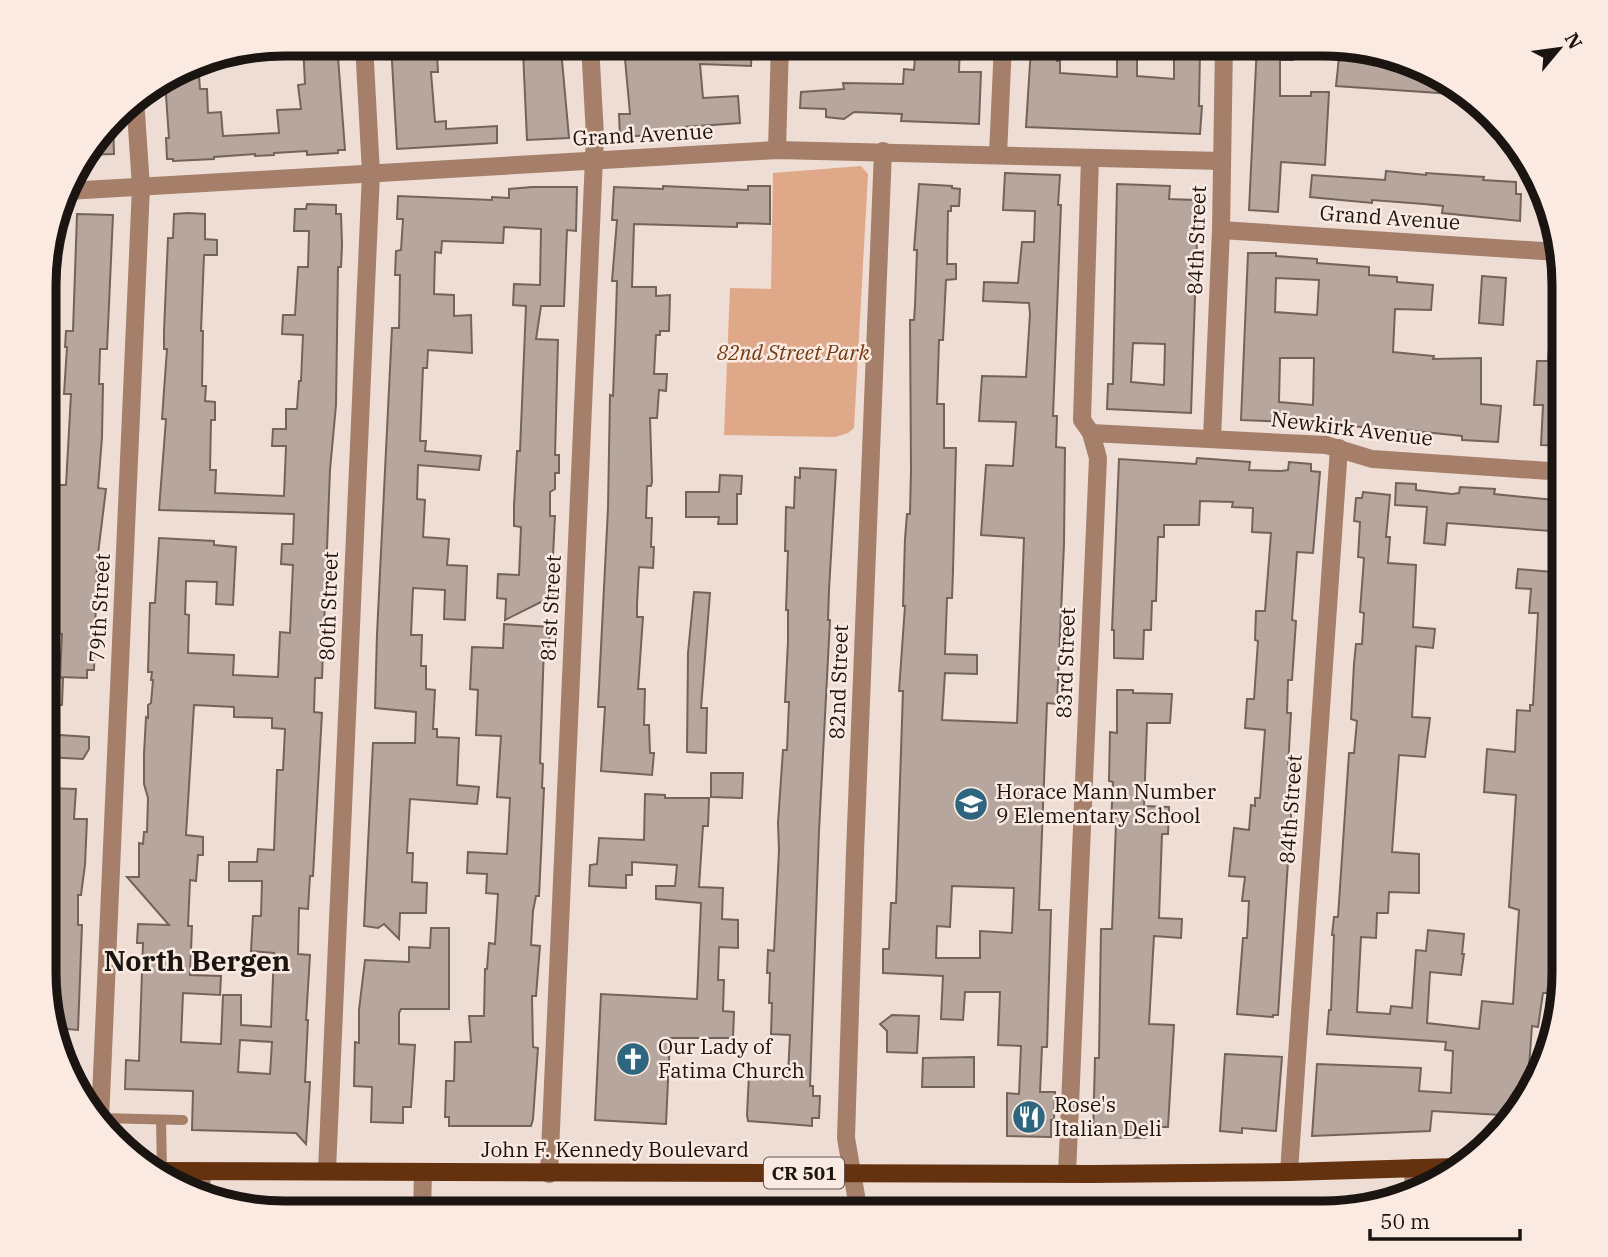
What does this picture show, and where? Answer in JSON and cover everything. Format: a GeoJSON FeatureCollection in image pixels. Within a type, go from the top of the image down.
{"type":"FeatureCollection","features":[{"type":"Feature","properties":{"kind":"main road","name":"John F. Kennedy Boulevard"},"geometry":{"type":"LineString","coordinates":[[175,1173],[327,1170],[549,1174],[1068,1174],[1442,1167]]}},
{"type":"Feature","properties":{"kind":"street","name":"80th Street"},"geometry":{"type":"LineString","coordinates":[[327,1170],[371,173],[365,56]]}},
{"type":"Feature","properties":{"kind":"street","name":"81st Street"},"geometry":{"type":"LineString","coordinates":[[549,1174],[595,136],[591,56]]}},
{"type":"Feature","properties":{"kind":"street"},"geometry":{"type":"LineString","coordinates":[[777,150],[780,56]]}},
{"type":"Feature","properties":{"kind":"street"},"geometry":{"type":"LineString","coordinates":[[998,154],[1002,56]]}},
{"type":"Feature","properties":{"kind":"street","name":"84th Street"},"geometry":{"type":"LineString","coordinates":[[1212,438],[1221,230],[1224,56]]}},
{"type":"Feature","properties":{"kind":"street","name":"79th Street"},"geometry":{"type":"LineString","coordinates":[[101,1107],[141,187],[136,111]]}},
{"type":"Feature","properties":{"kind":"street","name":"Grand Avenue"},"geometry":{"type":"LineString","coordinates":[[76,190],[777,150],[1222,160]]}},
{"type":"Feature","properties":{"kind":"street","name":"82nd Street"},"geometry":{"type":"LineString","coordinates":[[857,1201],[846,1138],[883,151]]}},
{"type":"Feature","properties":{"kind":"street","name":"83rd Street"},"geometry":{"type":"LineString","coordinates":[[1068,1174],[1098,458],[1091,433],[1083,420],[1090,158]]}},
{"type":"Feature","properties":{"kind":"street","name":"Grand Avenue"},"geometry":{"type":"LineString","coordinates":[[1221,230],[1549,251]]}},
{"type":"Feature","properties":{"kind":"street","name":"Newkirk Avenue"},"geometry":{"type":"LineString","coordinates":[[1091,433],[1326,445],[1372,458],[1552,471]]}},
{"type":"Feature","properties":{"kind":"street","name":"84th Street"},"geometry":{"type":"LineString","coordinates":[[1289,1172],[1339,448]]}},
{"type":"Feature","properties":{"kind":"street"},"geometry":{"type":"LineString","coordinates":[[1413,1168],[1414,1182]]}},
{"type":"Feature","properties":{"kind":"street"},"geometry":{"type":"LineString","coordinates":[[201,1185],[202,1172]]}},
{"type":"Feature","properties":{"kind":"street"},"geometry":{"type":"LineString","coordinates":[[422,1201],[423,1173]]}},
{"type":"Feature","properties":{"kind":"lane"},"geometry":{"type":"LineString","coordinates":[[110,1119],[183,1120]]}},
{"type":"Feature","properties":{"kind":"lane"},"geometry":{"type":"LineString","coordinates":[[162,1119],[163,1165]]}},
{"type":"Feature","properties":{"kind":"green space","name":"82nd Street Park"},"geometry":{"type":"Polygon","coordinates":[[[861,166],[868,174],[854,428],[835,437],[724,435],[730,288],[771,289],[773,173],[861,166]]]}},
{"type":"Feature","properties":{"kind":"building"},"geometry":{"type":"Polygon","coordinates":[[[304,56],[338,56],[345,150],[307,155],[307,151],[214,159],[167,159],[166,138],[169,138],[166,90],[170,87],[199,72],[200,89],[207,89],[208,113],[221,112],[223,136],[279,133],[277,110],[301,109],[298,85],[305,84],[304,56]]]}},
{"type":"Feature","properties":{"kind":"building"},"geometry":{"type":"Polygon","coordinates":[[[392,56],[437,56],[438,72],[431,72],[435,122],[446,121],[446,129],[497,126],[497,143],[397,149],[392,56]]]}},
{"type":"Feature","properties":{"kind":"building"},"geometry":{"type":"Polygon","coordinates":[[[523,56],[562,56],[569,138],[527,140],[523,56]]]}},
{"type":"Feature","properties":{"kind":"building"},"geometry":{"type":"Polygon","coordinates":[[[625,56],[751,56],[751,66],[700,64],[703,98],[738,96],[740,123],[685,127],[685,133],[620,137],[619,114],[630,114],[625,56]]]}},
{"type":"Feature","properties":{"kind":"building"},"geometry":{"type":"Polygon","coordinates":[[[915,56],[960,56],[959,72],[981,72],[979,124],[901,121],[902,114],[854,112],[844,119],[826,117],[826,109],[800,108],[801,92],[844,89],[843,83],[903,84],[904,69],[914,70],[915,56]]]}},
{"type":"Feature","properties":{"kind":"building"},"geometry":{"type":"Polygon","coordinates":[[[1030,56],[1057,56],[1060,73],[1117,77],[1117,56],[1137,56],[1137,76],[1174,79],[1174,56],[1200,56],[1200,134],[1026,127],[1030,56]]]}},
{"type":"Feature","properties":{"kind":"building"},"geometry":{"type":"Polygon","coordinates":[[[1256,56],[1293,56],[1293,60],[1280,60],[1280,96],[1311,96],[1311,92],[1329,92],[1325,165],[1281,162],[1278,212],[1249,210],[1256,56]]]}},
{"type":"Feature","properties":{"kind":"building"},"geometry":{"type":"Polygon","coordinates":[[[1339,57],[1346,57],[1411,73],[1448,94],[1336,86],[1339,57]]]}},
{"type":"Feature","properties":{"kind":"building"},"geometry":{"type":"Polygon","coordinates":[[[113,134],[114,154],[98,155],[113,134]]]}},
{"type":"Feature","properties":{"kind":"building"},"geometry":{"type":"Polygon","coordinates":[[[1386,171],[1484,177],[1483,180],[1516,182],[1516,194],[1521,194],[1520,221],[1442,213],[1443,206],[1310,197],[1312,175],[1385,180],[1386,171]]]}},
{"type":"Feature","properties":{"kind":"building"},"geometry":{"type":"Polygon","coordinates":[[[1005,173],[1060,175],[1053,416],[1057,416],[1056,447],[1065,448],[1064,544],[1057,704],[1047,703],[1039,910],[1051,910],[1047,1047],[1042,1047],[1040,1092],[1055,1092],[1051,1137],[1007,1136],[1007,1093],[1019,1094],[1021,1046],[998,1045],[1000,992],[965,992],[963,1020],[941,1019],[943,976],[883,973],[883,949],[889,949],[891,903],[896,903],[903,691],[899,691],[905,606],[905,539],[907,514],[910,514],[910,320],[914,320],[915,306],[917,250],[914,250],[919,184],[960,189],[959,206],[951,206],[951,211],[948,211],[947,264],[956,264],[956,279],[946,280],[943,340],[939,340],[937,404],[944,404],[944,448],[956,448],[952,598],[947,598],[945,654],[977,655],[977,674],[945,673],[942,720],[1017,723],[1024,538],[981,535],[986,465],[1013,466],[1016,422],[979,421],[982,376],[1026,377],[1030,314],[1029,303],[983,301],[984,282],[1018,283],[1022,242],[1034,242],[1035,211],[1003,210],[1005,173]],[[952,886],[950,927],[937,926],[936,958],[980,958],[980,931],[1012,933],[1014,888],[952,886]]]}},
{"type":"Feature","properties":{"kind":"building"},"geometry":{"type":"Polygon","coordinates":[[[1117,184],[1170,186],[1169,199],[1196,200],[1195,211],[1198,211],[1191,413],[1107,409],[1108,384],[1113,384],[1117,184]],[[1133,343],[1131,382],[1164,385],[1165,344],[1133,343]]]}},
{"type":"Feature","properties":{"kind":"building"},"geometry":{"type":"Polygon","coordinates":[[[663,186],[748,190],[748,186],[770,186],[770,224],[737,223],[737,227],[634,224],[632,287],[656,287],[656,296],[670,295],[669,331],[660,331],[660,335],[656,335],[654,374],[667,374],[666,391],[659,390],[657,418],[650,418],[652,482],[651,486],[647,486],[646,518],[652,518],[653,568],[639,567],[637,604],[637,617],[643,617],[638,689],[645,689],[644,725],[649,725],[650,753],[654,753],[652,775],[601,771],[605,707],[598,707],[608,508],[610,395],[613,396],[616,314],[617,281],[612,281],[617,220],[612,220],[614,187],[663,189],[663,186]]]}},
{"type":"Feature","properties":{"kind":"building"},"geometry":{"type":"Polygon","coordinates":[[[577,187],[576,231],[567,230],[564,306],[541,306],[536,339],[558,340],[555,455],[559,455],[559,473],[555,473],[555,489],[550,492],[550,516],[555,516],[553,596],[505,620],[506,599],[497,598],[498,574],[519,575],[521,527],[514,526],[514,506],[517,451],[520,451],[526,306],[513,305],[514,284],[540,285],[541,229],[504,227],[503,243],[442,241],[441,253],[435,252],[434,294],[454,295],[454,316],[471,315],[472,353],[428,350],[427,368],[423,368],[420,441],[426,441],[425,451],[481,456],[479,470],[418,465],[417,499],[425,500],[423,537],[449,539],[447,565],[467,566],[465,620],[444,619],[445,590],[413,588],[411,635],[422,635],[421,666],[426,666],[426,689],[435,690],[433,729],[437,729],[437,737],[459,738],[457,785],[479,787],[477,804],[410,799],[407,853],[413,853],[412,882],[427,883],[426,913],[400,913],[399,939],[384,924],[378,928],[364,926],[373,743],[415,743],[416,712],[375,708],[392,328],[399,328],[400,275],[395,275],[396,251],[401,250],[403,219],[397,219],[398,196],[492,200],[492,197],[509,198],[509,189],[577,187]]]}},
{"type":"Feature","properties":{"kind":"building"},"geometry":{"type":"Polygon","coordinates":[[[307,204],[336,205],[336,214],[341,214],[342,245],[341,267],[338,267],[336,405],[330,470],[322,678],[315,678],[314,712],[322,713],[313,876],[310,876],[308,909],[299,908],[298,954],[310,955],[305,1082],[310,1082],[306,1144],[296,1133],[192,1130],[193,1091],[125,1089],[126,1060],[139,1061],[143,943],[137,943],[138,924],[169,925],[127,877],[139,877],[139,843],[143,844],[144,832],[147,832],[148,798],[144,784],[144,754],[146,717],[148,718],[148,705],[151,703],[153,680],[152,672],[148,672],[150,603],[155,603],[159,538],[214,541],[214,545],[236,547],[233,605],[216,604],[217,582],[186,581],[188,653],[234,655],[233,675],[278,677],[280,632],[290,633],[293,565],[281,564],[282,544],[293,544],[294,514],[159,510],[166,419],[162,419],[167,349],[164,349],[164,331],[168,238],[173,238],[174,214],[188,213],[205,214],[205,239],[217,240],[217,255],[204,255],[201,331],[202,386],[206,386],[205,401],[215,402],[215,420],[211,420],[210,470],[216,470],[215,493],[284,496],[286,446],[272,446],[273,429],[286,429],[286,409],[297,409],[303,335],[282,334],[283,315],[295,315],[298,267],[308,267],[309,231],[294,231],[295,209],[306,209],[307,204]],[[194,705],[186,835],[203,837],[203,855],[198,855],[196,881],[190,880],[190,975],[221,976],[220,995],[183,993],[181,1042],[221,1044],[223,995],[241,995],[241,1025],[271,1027],[274,953],[251,951],[253,916],[261,916],[262,881],[229,881],[229,862],[257,862],[258,849],[274,850],[277,770],[283,770],[285,729],[272,728],[272,718],[234,717],[234,707],[194,705]],[[240,1040],[238,1072],[270,1074],[272,1042],[240,1040]]]}},
{"type":"Feature","properties":{"kind":"building"},"geometry":{"type":"Polygon","coordinates":[[[77,214],[113,215],[107,349],[100,349],[99,384],[103,384],[98,488],[106,489],[97,562],[94,670],[87,670],[87,678],[60,677],[62,634],[56,634],[56,485],[66,485],[71,394],[64,394],[65,347],[66,331],[73,331],[77,214]]]}},
{"type":"Feature","properties":{"kind":"building"},"geometry":{"type":"Polygon","coordinates":[[[1248,253],[1276,253],[1276,256],[1317,259],[1317,263],[1369,267],[1369,275],[1397,277],[1397,282],[1433,285],[1431,310],[1395,309],[1393,352],[1434,356],[1433,359],[1481,358],[1481,404],[1501,406],[1498,442],[1462,440],[1462,436],[1414,431],[1241,420],[1248,253]],[[1276,278],[1275,312],[1317,315],[1319,280],[1276,278]],[[1280,358],[1279,402],[1313,405],[1314,358],[1280,358]]]}},
{"type":"Feature","properties":{"kind":"building"},"geometry":{"type":"Polygon","coordinates":[[[1482,276],[1506,278],[1503,325],[1479,323],[1482,276]]]}},
{"type":"Feature","properties":{"kind":"building"},"geometry":{"type":"Polygon","coordinates":[[[1552,310],[1552,445],[1541,445],[1543,405],[1534,405],[1537,361],[1548,361],[1552,310]]]}},
{"type":"Feature","properties":{"kind":"building"},"geometry":{"type":"Polygon","coordinates":[[[1197,458],[1250,462],[1249,470],[1288,470],[1289,462],[1311,464],[1311,471],[1320,472],[1313,553],[1297,552],[1292,620],[1296,621],[1292,680],[1288,680],[1287,713],[1291,713],[1288,767],[1291,767],[1289,800],[1292,800],[1278,1015],[1273,1017],[1237,1014],[1249,901],[1242,901],[1245,877],[1229,876],[1234,828],[1249,830],[1251,805],[1255,806],[1255,798],[1260,798],[1265,730],[1245,728],[1247,699],[1254,699],[1258,641],[1255,640],[1256,611],[1265,611],[1271,533],[1252,532],[1253,508],[1232,507],[1233,502],[1200,501],[1199,525],[1164,525],[1164,537],[1158,537],[1156,601],[1152,601],[1151,630],[1144,630],[1143,659],[1114,658],[1112,630],[1119,459],[1196,464],[1197,458]]]}},
{"type":"Feature","properties":{"kind":"building"},"geometry":{"type":"Polygon","coordinates":[[[800,468],[836,470],[810,1086],[813,1086],[813,1096],[820,1096],[819,1118],[812,1118],[812,1126],[748,1121],[747,1115],[749,1074],[788,1075],[790,1035],[771,1034],[772,1003],[769,1003],[770,973],[767,973],[768,950],[774,951],[778,823],[783,750],[787,750],[789,702],[785,702],[788,641],[786,507],[794,508],[795,477],[800,478],[800,468]]]}},
{"type":"Feature","properties":{"kind":"building"},"geometry":{"type":"Polygon","coordinates":[[[720,475],[742,476],[741,494],[737,494],[737,524],[718,524],[719,517],[686,517],[686,492],[719,492],[720,475]]]}},
{"type":"Feature","properties":{"kind":"building"},"geometry":{"type":"Polygon","coordinates":[[[1396,483],[1416,484],[1416,490],[1452,494],[1459,493],[1460,487],[1495,489],[1494,494],[1552,500],[1552,531],[1447,523],[1445,545],[1424,543],[1427,507],[1395,505],[1396,483]]]}},
{"type":"Feature","properties":{"kind":"building"},"geometry":{"type":"Polygon","coordinates":[[[1363,492],[1390,495],[1386,537],[1390,537],[1388,563],[1416,565],[1413,627],[1435,629],[1433,648],[1416,646],[1412,717],[1430,718],[1425,757],[1399,755],[1392,852],[1419,854],[1419,893],[1389,892],[1388,913],[1377,913],[1376,938],[1361,937],[1357,1012],[1390,1014],[1391,1006],[1412,1008],[1416,950],[1426,951],[1428,930],[1464,934],[1464,954],[1461,975],[1430,972],[1427,1023],[1479,1029],[1482,1001],[1513,1004],[1519,910],[1509,907],[1516,795],[1484,792],[1487,749],[1515,752],[1517,710],[1530,711],[1530,705],[1533,705],[1538,613],[1529,613],[1531,589],[1516,588],[1518,569],[1552,572],[1552,955],[1549,993],[1543,993],[1538,1027],[1532,1026],[1529,1072],[1501,1116],[1432,1111],[1430,1131],[1312,1136],[1317,1064],[1421,1068],[1419,1091],[1451,1093],[1453,1051],[1445,1050],[1446,1042],[1327,1034],[1331,1010],[1332,935],[1334,917],[1338,917],[1349,753],[1354,753],[1357,721],[1351,719],[1356,644],[1362,644],[1364,613],[1360,612],[1364,558],[1358,557],[1360,522],[1354,521],[1356,498],[1362,498],[1363,492]]]}},
{"type":"Feature","properties":{"kind":"building"},"geometry":{"type":"Polygon","coordinates":[[[694,592],[710,593],[701,708],[707,708],[706,753],[687,752],[688,653],[694,592]]]}},
{"type":"Feature","properties":{"kind":"building"},"geometry":{"type":"Polygon","coordinates":[[[504,624],[550,627],[549,647],[544,646],[540,763],[543,764],[544,788],[539,896],[536,896],[533,911],[531,945],[540,946],[536,996],[532,996],[533,1047],[538,1048],[533,1119],[531,1126],[449,1126],[449,1117],[445,1117],[446,1081],[454,1081],[455,1042],[471,1042],[469,1016],[484,1016],[485,969],[489,943],[495,944],[498,894],[486,893],[487,874],[467,873],[468,852],[507,854],[510,798],[497,797],[501,736],[476,735],[478,690],[470,689],[472,647],[503,648],[504,624]]]}},
{"type":"Feature","properties":{"kind":"building"},"geometry":{"type":"Polygon","coordinates":[[[56,678],[63,678],[62,705],[56,705],[56,678]]]}},
{"type":"Feature","properties":{"kind":"building"},"geometry":{"type":"Polygon","coordinates":[[[1117,690],[1172,694],[1170,723],[1147,723],[1144,806],[1169,807],[1168,834],[1162,834],[1159,918],[1182,919],[1181,938],[1154,936],[1149,1024],[1174,1025],[1168,1127],[1145,1127],[1145,1138],[1093,1137],[1095,1058],[1099,1058],[1101,929],[1112,929],[1116,823],[1111,823],[1113,782],[1109,781],[1110,732],[1117,733],[1117,690]]]}},
{"type":"Feature","properties":{"kind":"building"},"geometry":{"type":"Polygon","coordinates":[[[56,735],[89,737],[89,749],[83,759],[56,758],[56,735]]]}},
{"type":"Feature","properties":{"kind":"building"},"geometry":{"type":"Polygon","coordinates":[[[711,773],[743,773],[742,798],[711,797],[711,773]]]}},
{"type":"Feature","properties":{"kind":"building"},"geometry":{"type":"Polygon","coordinates":[[[56,788],[76,789],[74,819],[87,819],[85,865],[81,895],[78,895],[78,925],[82,925],[78,1030],[64,1029],[56,987],[56,788]]]}},
{"type":"Feature","properties":{"kind":"building"},"geometry":{"type":"Polygon","coordinates":[[[645,794],[665,795],[665,798],[709,798],[708,826],[703,826],[699,887],[723,888],[722,919],[738,920],[738,948],[719,947],[718,980],[724,980],[723,1011],[734,1012],[733,1038],[670,1038],[666,1124],[595,1120],[601,994],[697,999],[701,903],[656,899],[656,886],[675,886],[677,865],[632,862],[632,875],[626,875],[626,888],[589,886],[590,865],[597,864],[599,838],[644,840],[645,794]]]}},
{"type":"Feature","properties":{"kind":"building"},"geometry":{"type":"Polygon","coordinates":[[[431,928],[449,928],[449,1009],[401,1009],[399,1044],[415,1045],[411,1107],[403,1107],[403,1123],[371,1122],[372,1087],[354,1086],[355,1042],[359,1043],[359,1010],[365,960],[409,962],[409,947],[430,948],[431,928]]]}},
{"type":"Feature","properties":{"kind":"building"},"geometry":{"type":"Polygon","coordinates":[[[892,1015],[919,1016],[917,1053],[887,1052],[887,1031],[880,1024],[892,1015]]]}},
{"type":"Feature","properties":{"kind":"building"},"geometry":{"type":"Polygon","coordinates":[[[1225,1054],[1282,1057],[1276,1131],[1242,1128],[1242,1133],[1220,1131],[1225,1054]]]}},
{"type":"Feature","properties":{"kind":"building"},"geometry":{"type":"Polygon","coordinates":[[[974,1057],[974,1087],[922,1087],[923,1058],[974,1057]]]}},
{"type":"Feature","properties":{"kind":"place","name":"Horace Mann Number 9 Elementary School"},"geometry":{"type":"Point","coordinates":[971,804]}},
{"type":"Feature","properties":{"kind":"place","name":"Our Lady of Fatima Church"},"geometry":{"type":"Point","coordinates":[633,1059]}},
{"type":"Feature","properties":{"kind":"place","name":"Rose's Italian Deli"},"geometry":{"type":"Point","coordinates":[1029,1117]}},
{"type":"Feature","properties":{"kind":"district","name":"North Bergen"},"geometry":{"type":"Point","coordinates":[197,961]}}]}
